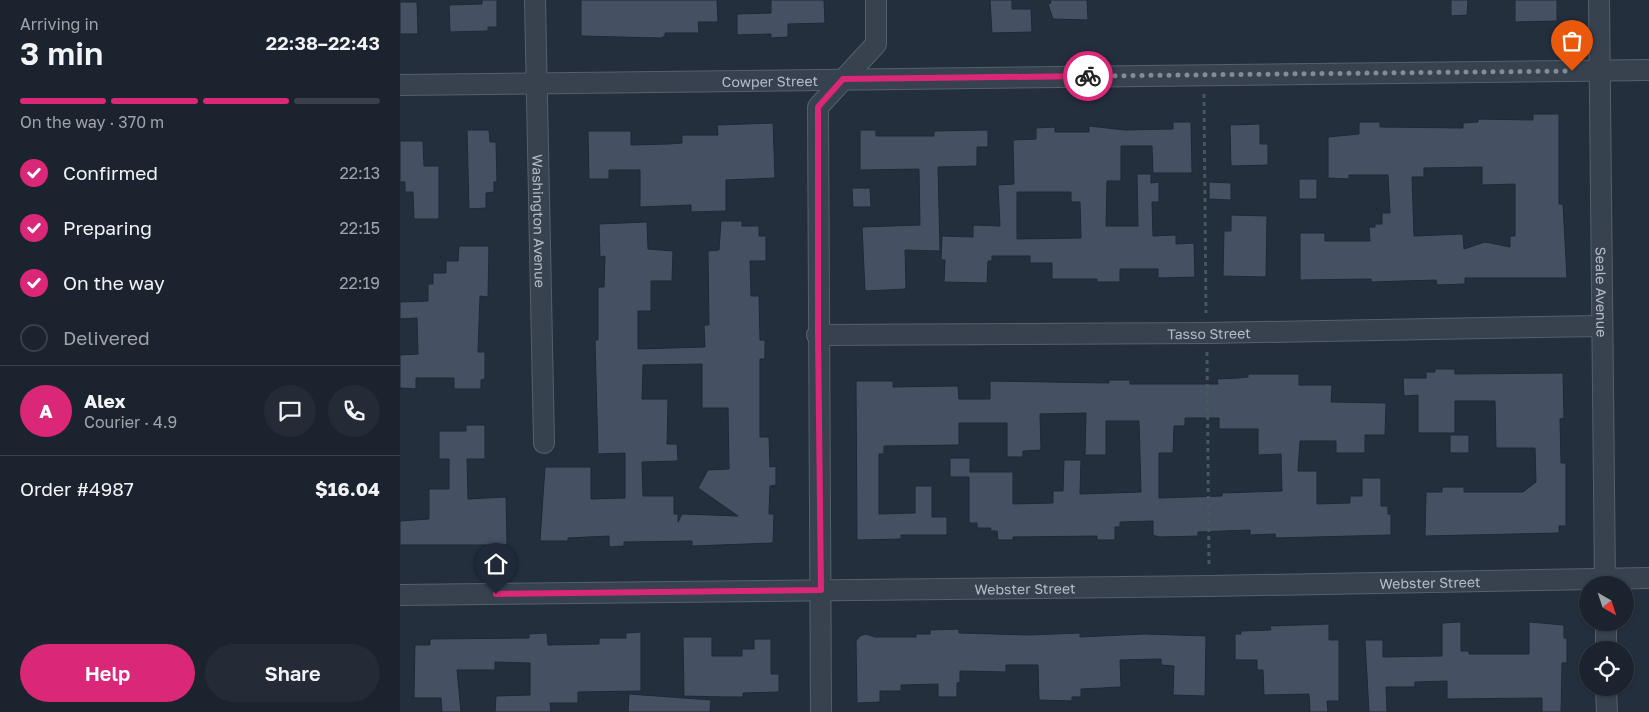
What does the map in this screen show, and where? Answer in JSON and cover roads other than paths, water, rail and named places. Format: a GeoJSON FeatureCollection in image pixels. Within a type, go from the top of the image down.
{"type":"FeatureCollection","features":[{"type":"Feature","properties":{"kind":"street","name":"Washington Avenue"},"geometry":{"type":"LineString","coordinates":[[536,0],[544,443]]}},
{"type":"Feature","properties":{"kind":"street"},"geometry":{"type":"LineString","coordinates":[[821,712],[818,107],[876,44],[876,0]]}},
{"type":"Feature","properties":{"kind":"street","name":"Seale Avenue"},"geometry":{"type":"LineString","coordinates":[[1598,0],[1605,576]]}},
{"type":"Feature","properties":{"kind":"street","name":"Cowper Street"},"geometry":{"type":"LineString","coordinates":[[400,85],[1649,70]]}},
{"type":"Feature","properties":{"kind":"street","name":"Tasso Street"},"geometry":{"type":"LineString","coordinates":[[818,335],[1197,333],[1601,326]]}},
{"type":"Feature","properties":{"kind":"street","name":"Webster Street"},"geometry":{"type":"LineString","coordinates":[[1634,579],[1649,578]]}},
{"type":"Feature","properties":{"kind":"street","name":"Webster Street"},"geometry":{"type":"LineString","coordinates":[[400,595],[1579,582]]}},
{"type":"Feature","properties":{"kind":"street"},"geometry":{"type":"LineString","coordinates":[[1606,696],[1606,712]]}}]}
